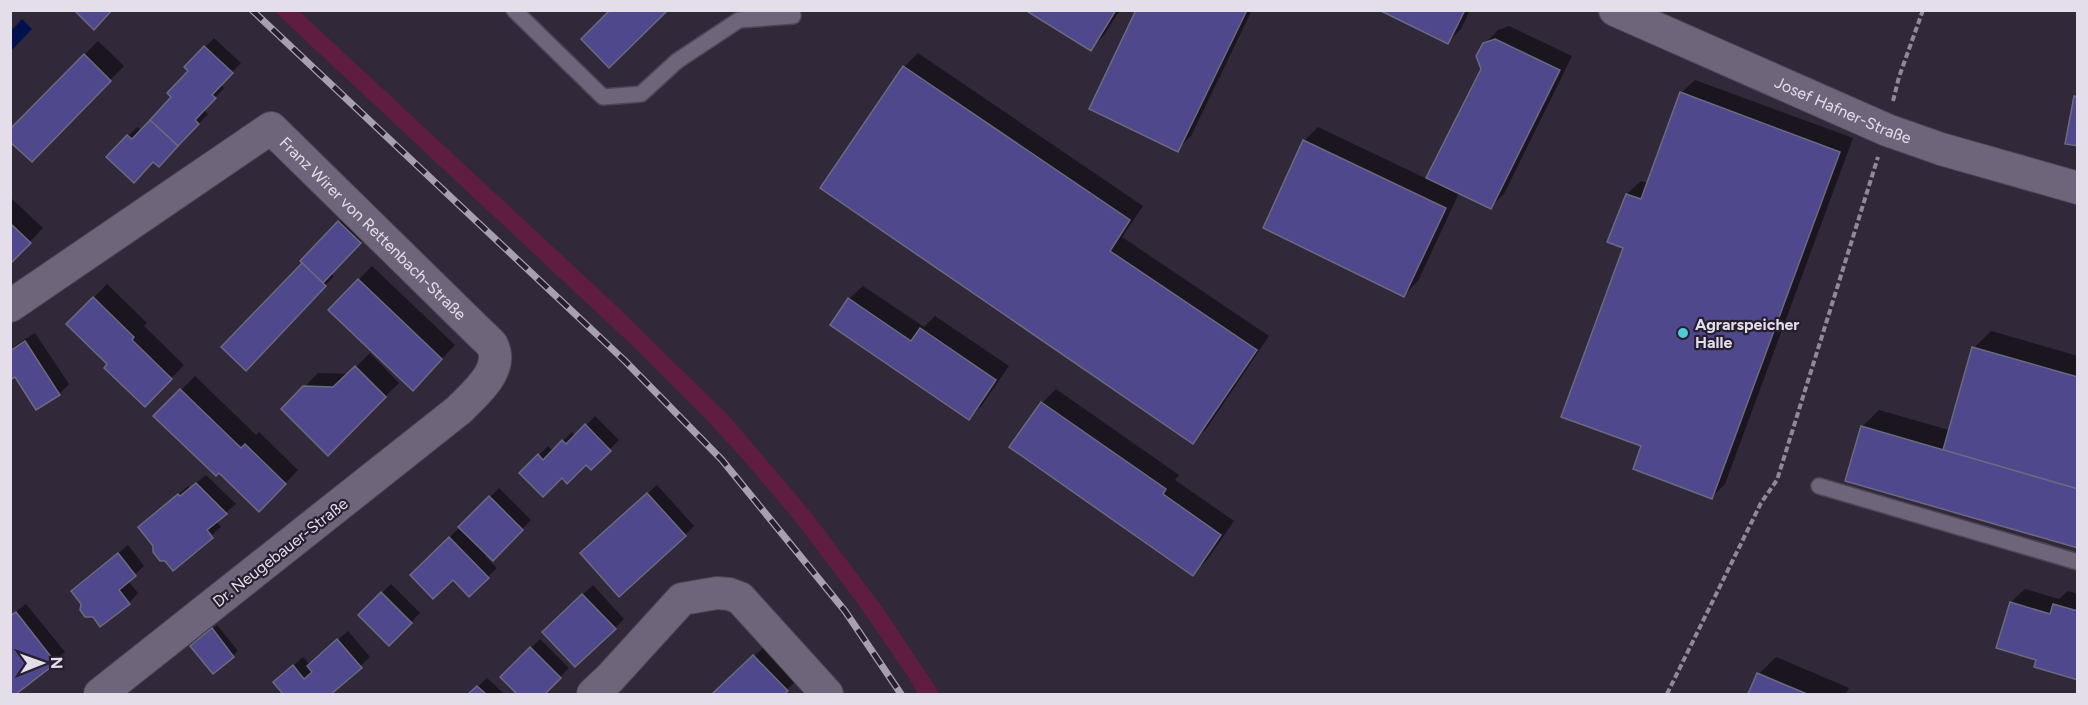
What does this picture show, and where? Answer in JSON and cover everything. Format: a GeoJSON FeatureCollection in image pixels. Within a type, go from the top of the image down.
{"type":"FeatureCollection","features":[{"type":"Feature","properties":{"kind":"street","name":"Josef Hafner-Straße"},"geometry":{"type":"LineString","coordinates":[[1615,10],[1887,129],[1941,149],[2078,188]]}},
{"type":"Feature","properties":{"kind":"street","name":"Franz Wirer von Rettenbach-Straße"},"geometry":{"type":"LineString","coordinates":[[10,306],[271,128],[492,345],[495,359],[488,379],[460,410]]}},
{"type":"Feature","properties":{"kind":"street","name":"Dr. Neugebauer-Straße"},"geometry":{"type":"LineString","coordinates":[[100,694],[460,410]]}},
{"type":"Feature","properties":{"kind":"street"},"geometry":{"type":"LineString","coordinates":[[593,694],[682,599],[717,592],[740,598],[827,694]]}},
{"type":"Feature","properties":{"kind":"lane"},"geometry":{"type":"LineString","coordinates":[[514,10],[603,98],[641,94],[677,61],[739,20],[794,16]]}},
{"type":"Feature","properties":{"kind":"lane"},"geometry":{"type":"LineString","coordinates":[[1819,486],[2078,562]]}},
{"type":"Feature","properties":{"kind":"path"},"geometry":{"type":"LineString","coordinates":[[1667,694],[1761,503],[1777,480],[1887,129],[1899,78],[1923,10]]}},
{"type":"Feature","properties":{"kind":"shaded area"},"geometry":{"type":"Polygon","coordinates":[[[274,11],[299,11],[607,297],[728,415],[812,514],[885,611],[940,694],[918,694],[856,601],[796,522],[704,417],[637,350],[274,11]]]}},
{"type":"Feature","properties":{"kind":"shaded area"},"geometry":{"type":"Polygon","coordinates":[[[22,19],[32,29],[11,51],[11,31],[22,19]]]}},
{"type":"Feature","properties":{"kind":"building"},"geometry":{"type":"Polygon","coordinates":[[[74,10],[112,10],[94,30],[74,10]]]}},
{"type":"Feature","properties":{"kind":"building"},"geometry":{"type":"Polygon","coordinates":[[[610,10],[668,10],[609,68],[581,39],[610,10]]]}},
{"type":"Feature","properties":{"kind":"building"},"geometry":{"type":"Polygon","coordinates":[[[1025,10],[1116,10],[1091,51],[1025,10]]]}},
{"type":"Feature","properties":{"kind":"building"},"geometry":{"type":"Polygon","coordinates":[[[1136,10],[1247,10],[1178,152],[1089,109],[1136,10]]]}},
{"type":"Feature","properties":{"kind":"building"},"geometry":{"type":"Polygon","coordinates":[[[1379,10],[1465,10],[1448,44],[1379,10]]]}},
{"type":"Feature","properties":{"kind":"building"},"geometry":{"type":"Polygon","coordinates":[[[1495,39],[1560,70],[1491,209],[1426,178],[1481,69],[1476,56],[1483,43],[1495,39]]]}},
{"type":"Feature","properties":{"kind":"building"},"geometry":{"type":"Polygon","coordinates":[[[204,46],[233,73],[212,95],[216,98],[195,120],[199,124],[178,146],[150,120],[171,97],[167,93],[188,71],[184,67],[204,46]]]}},
{"type":"Feature","properties":{"kind":"building"},"geometry":{"type":"Polygon","coordinates":[[[84,54],[111,81],[32,162],[10,142],[10,129],[84,54]]]}},
{"type":"Feature","properties":{"kind":"building"},"geometry":{"type":"Polygon","coordinates":[[[903,66],[1130,220],[1110,251],[1257,350],[1193,444],[820,188],[903,66]]]}},
{"type":"Feature","properties":{"kind":"building","name":"Agrarspeicher Halle"},"geometry":{"type":"Polygon","coordinates":[[[1680,92],[1840,152],[1712,499],[1633,469],[1641,446],[1561,417],[1623,248],[1607,242],[1626,194],[1641,199],[1680,92]]]}},
{"type":"Feature","properties":{"kind":"building"},"geometry":{"type":"Polygon","coordinates":[[[2074,96],[2078,97],[2078,146],[2065,144],[2074,96]]]}},
{"type":"Feature","properties":{"kind":"building"},"geometry":{"type":"Polygon","coordinates":[[[150,120],[178,146],[159,167],[153,162],[134,183],[106,157],[127,135],[132,139],[150,120]]]}},
{"type":"Feature","properties":{"kind":"building"},"geometry":{"type":"Polygon","coordinates":[[[1303,140],[1446,208],[1404,297],[1263,228],[1303,140]]]}},
{"type":"Feature","properties":{"kind":"building"},"geometry":{"type":"Polygon","coordinates":[[[338,221],[361,243],[323,283],[300,261],[338,221]]]}},
{"type":"Feature","properties":{"kind":"building"},"geometry":{"type":"Polygon","coordinates":[[[10,223],[31,243],[10,264],[10,223]]]}},
{"type":"Feature","properties":{"kind":"building"},"geometry":{"type":"Polygon","coordinates":[[[302,263],[326,286],[246,371],[221,347],[302,263]]]}},
{"type":"Feature","properties":{"kind":"building"},"geometry":{"type":"Polygon","coordinates":[[[358,279],[442,359],[413,391],[328,310],[358,279]]]}},
{"type":"Feature","properties":{"kind":"building"},"geometry":{"type":"Polygon","coordinates":[[[93,297],[172,379],[145,407],[104,368],[107,364],[66,324],[93,297]]]}},
{"type":"Feature","properties":{"kind":"building"},"geometry":{"type":"Polygon","coordinates":[[[848,298],[911,341],[920,328],[996,380],[969,420],[830,325],[848,298]]]}},
{"type":"Feature","properties":{"kind":"building"},"geometry":{"type":"Polygon","coordinates":[[[25,341],[60,395],[36,410],[15,377],[10,380],[10,351],[25,341]]]}},
{"type":"Feature","properties":{"kind":"building"},"geometry":{"type":"Polygon","coordinates":[[[1972,347],[2078,377],[2078,489],[1943,450],[1972,347]]]}},
{"type":"Feature","properties":{"kind":"building"},"geometry":{"type":"Polygon","coordinates":[[[355,366],[386,397],[328,456],[281,409],[303,386],[333,387],[355,366]]]}},
{"type":"Feature","properties":{"kind":"building"},"geometry":{"type":"Polygon","coordinates":[[[180,389],[241,448],[245,444],[286,484],[259,512],[219,473],[216,476],[153,416],[180,389]]]}},
{"type":"Feature","properties":{"kind":"building"},"geometry":{"type":"Polygon","coordinates":[[[1041,402],[1166,489],[1163,494],[1221,535],[1193,576],[1009,447],[1041,402]]]}},
{"type":"Feature","properties":{"kind":"building"},"geometry":{"type":"Polygon","coordinates":[[[585,424],[611,451],[591,470],[586,465],[567,484],[562,478],[543,497],[519,473],[538,454],[543,460],[562,440],[566,444],[585,424]]]}},
{"type":"Feature","properties":{"kind":"building"},"geometry":{"type":"Polygon","coordinates":[[[1861,426],[2078,489],[2078,548],[1845,481],[1861,426]]]}},
{"type":"Feature","properties":{"kind":"building"},"geometry":{"type":"Polygon","coordinates":[[[196,483],[227,514],[207,530],[213,538],[173,571],[165,561],[160,561],[153,552],[153,546],[138,527],[178,494],[180,496],[196,483]]]}},
{"type":"Feature","properties":{"kind":"building"},"geometry":{"type":"Polygon","coordinates":[[[647,493],[686,536],[619,597],[580,553],[647,493]]]}},
{"type":"Feature","properties":{"kind":"building"},"geometry":{"type":"Polygon","coordinates":[[[489,496],[523,530],[493,561],[458,527],[489,496]]]}},
{"type":"Feature","properties":{"kind":"building"},"geometry":{"type":"Polygon","coordinates":[[[449,537],[489,578],[469,597],[453,580],[433,599],[410,575],[449,537]]]}},
{"type":"Feature","properties":{"kind":"building"},"geometry":{"type":"Polygon","coordinates":[[[118,553],[136,576],[119,590],[130,604],[100,627],[93,617],[85,617],[80,610],[81,604],[71,591],[118,553]]]}},
{"type":"Feature","properties":{"kind":"building"},"geometry":{"type":"Polygon","coordinates":[[[381,592],[412,623],[389,646],[358,615],[381,592]]]}},
{"type":"Feature","properties":{"kind":"building"},"geometry":{"type":"Polygon","coordinates":[[[582,594],[616,629],[575,667],[542,632],[582,594]]]}},
{"type":"Feature","properties":{"kind":"building"},"geometry":{"type":"Polygon","coordinates":[[[2010,602],[2050,614],[2053,604],[2078,611],[2078,680],[2034,667],[2036,660],[1996,648],[2010,602]]]}},
{"type":"Feature","properties":{"kind":"building"},"geometry":{"type":"Polygon","coordinates":[[[16,612],[56,663],[16,694],[10,694],[10,616],[16,612]]]}},
{"type":"Feature","properties":{"kind":"building"},"geometry":{"type":"Polygon","coordinates":[[[212,628],[234,657],[213,674],[190,646],[212,628]]]}},
{"type":"Feature","properties":{"kind":"building"},"geometry":{"type":"Polygon","coordinates":[[[337,639],[362,668],[331,694],[283,694],[273,682],[293,665],[304,679],[312,672],[307,666],[337,639]]]}},
{"type":"Feature","properties":{"kind":"building"},"geometry":{"type":"Polygon","coordinates":[[[530,647],[561,678],[545,694],[517,694],[500,677],[530,647]]]}},
{"type":"Feature","properties":{"kind":"building"},"geometry":{"type":"Polygon","coordinates":[[[753,655],[788,691],[784,694],[712,694],[753,655]]]}},
{"type":"Feature","properties":{"kind":"building"},"geometry":{"type":"Polygon","coordinates":[[[1757,673],[1807,694],[1748,694],[1757,673]]]}},
{"type":"Feature","properties":{"kind":"building"},"geometry":{"type":"Polygon","coordinates":[[[477,686],[486,694],[468,694],[477,686]]]}},
{"type":"Feature","properties":{"kind":"railway"},"geometry":{"type":"LineString","coordinates":[[252,10],[625,361],[722,460],[845,611],[901,694]]}},
{"type":"Feature","properties":{"kind":"place","name":"Agrarspeicher Halle"},"geometry":{"type":"Point","coordinates":[1683,333]}}]}
